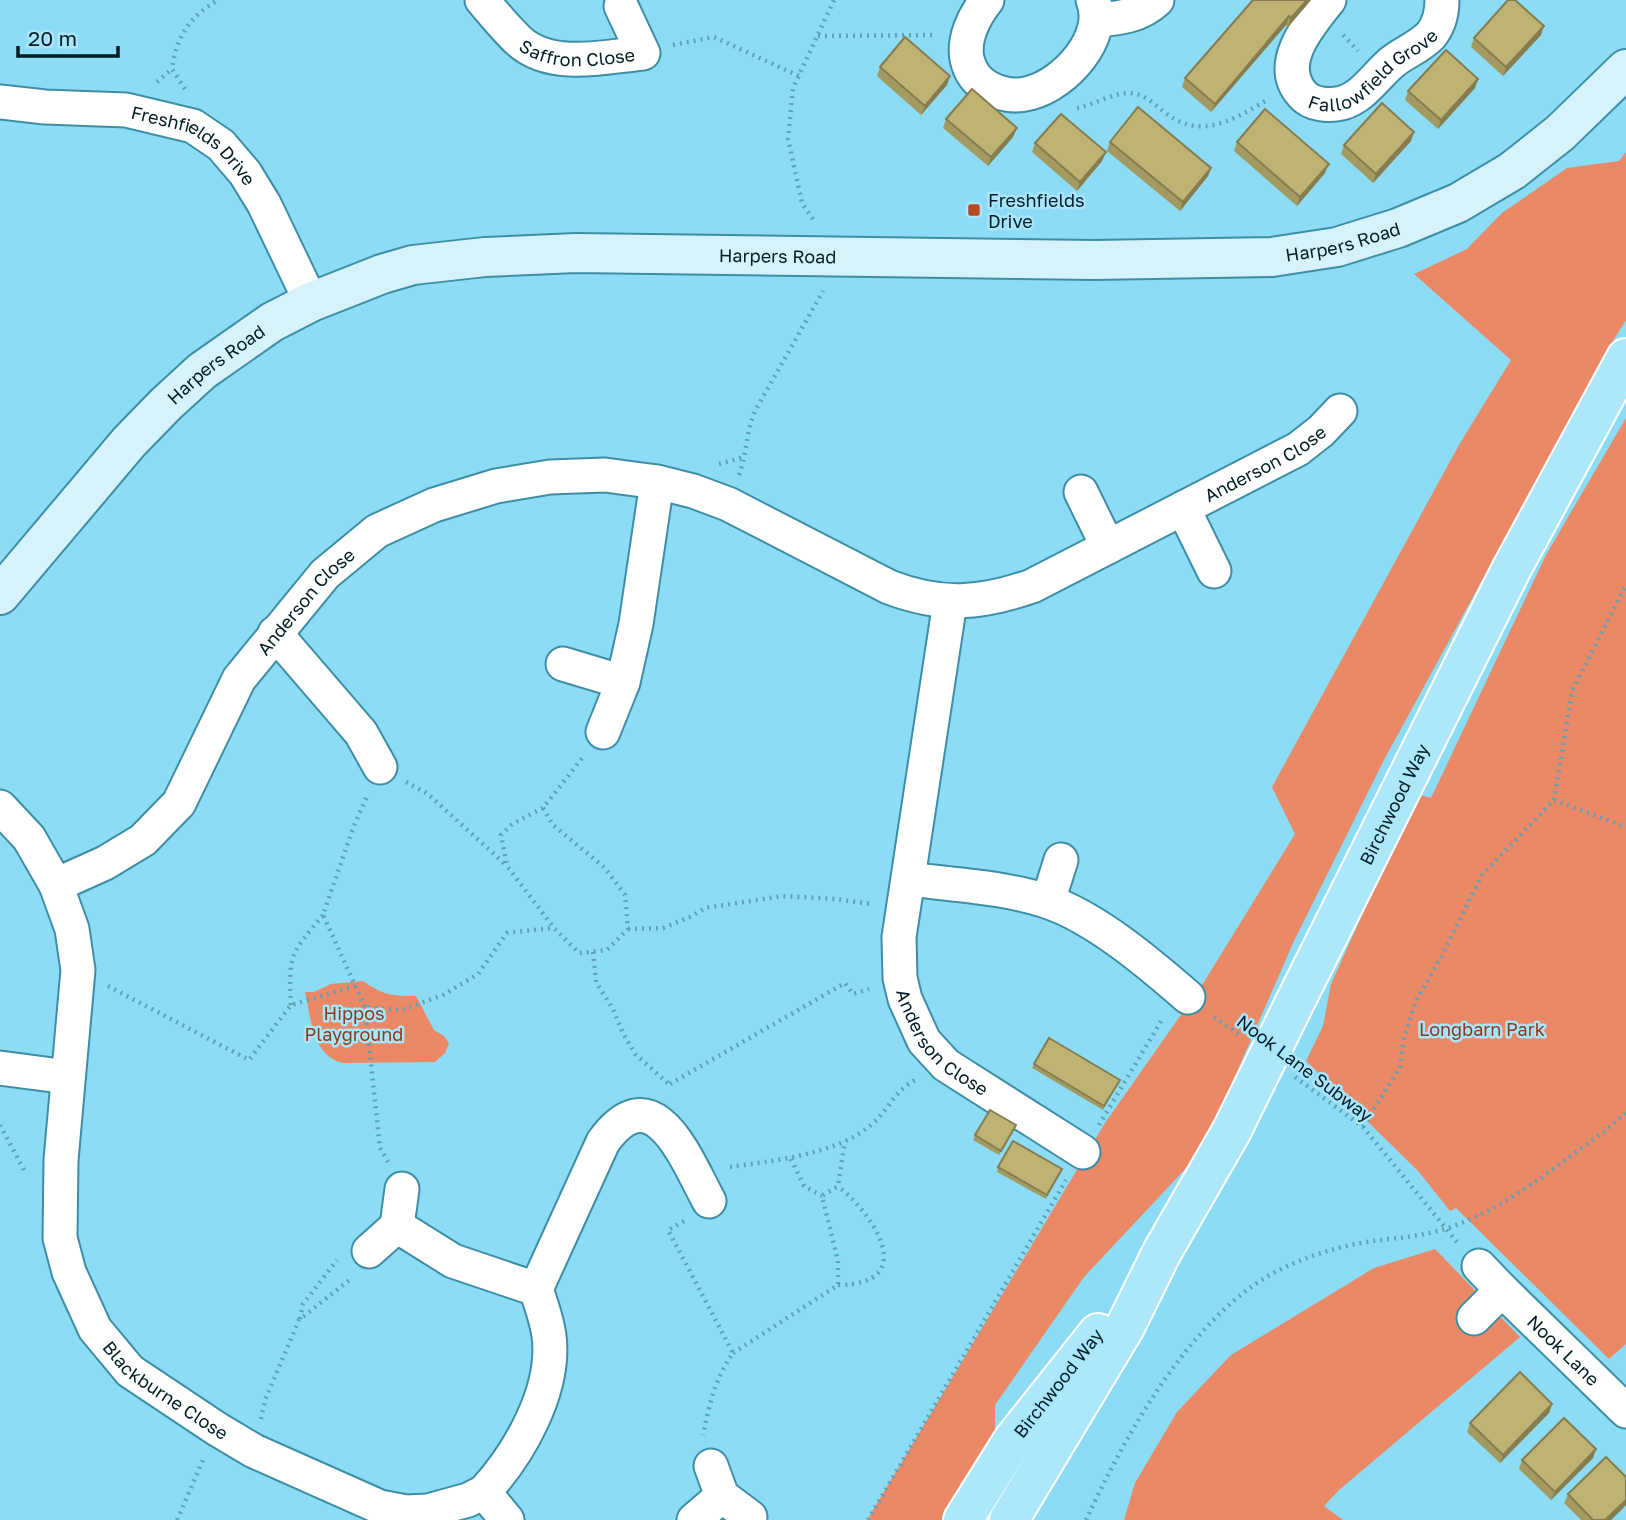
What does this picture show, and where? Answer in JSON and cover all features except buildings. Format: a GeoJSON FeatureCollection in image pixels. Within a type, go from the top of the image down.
{"type":"FeatureCollection","features":[{"type":"Feature","properties":{"kind":"main road","name":"Birchwood Way"},"geometry":{"type":"LineString","coordinates":[[1009,1520],[1125,1326],[1163,1252],[1231,1132],[1511,568],[1626,358]]}},
{"type":"Feature","properties":{"kind":"main road","name":"Birchwood Way"},"geometry":{"type":"LineString","coordinates":[[963,1520],[1013,1440],[1163,1252]]}},
{"type":"Feature","properties":{"kind":"street","name":"Saffron Close"},"geometry":{"type":"LineString","coordinates":[[482,0],[521,43],[552,58],[595,58],[643,53],[621,6]]}},
{"type":"Feature","properties":{"kind":"street"},"geometry":{"type":"LineString","coordinates":[[987,0],[968,35],[965,52],[968,65],[984,86],[1000,94],[1015,95],[1031,93],[1047,86],[1069,69],[1084,52],[1093,35],[1095,10],[1135,14],[1157,0]]}},
{"type":"Feature","properties":{"kind":"street","name":"Fallowfield Grove"},"geometry":{"type":"LineString","coordinates":[[1325,6],[1303,35],[1292,67],[1296,86],[1307,99],[1316,103],[1340,103],[1351,100],[1362,92],[1391,63],[1431,34],[1439,22],[1441,0]]}},
{"type":"Feature","properties":{"kind":"street","name":"Harpers Road"},"geometry":{"type":"LineString","coordinates":[[0,595],[129,442],[202,372],[272,322],[353,284],[412,265],[485,257],[576,253],[1094,260],[1272,257],[1337,247],[1398,228],[1458,203],[1512,171],[1560,133],[1626,69]]}},
{"type":"Feature","properties":{"kind":"street","name":"Freshfields Drive"},"geometry":{"type":"LineString","coordinates":[[0,102],[44,107],[126,110],[193,126],[221,145],[245,173],[264,204],[311,302]]}},
{"type":"Feature","properties":{"kind":"street","name":"Anderson Close"},"geometry":{"type":"LineString","coordinates":[[56,885],[105,863],[143,839],[179,803],[239,679],[324,574],[377,531],[434,505],[496,486],[550,477],[605,475],[657,482],[693,491],[728,505],[889,587],[932,601],[986,599],[1021,590],[1298,449],[1340,411]]}},
{"type":"Feature","properties":{"kind":"street"},"geometry":{"type":"LineString","coordinates":[[603,732],[623,682],[636,624],[657,482]]}},
{"type":"Feature","properties":{"kind":"street"},"geometry":{"type":"LineString","coordinates":[[1081,492],[1108,547]]}},
{"type":"Feature","properties":{"kind":"street","name":"Anderson Close"},"geometry":{"type":"LineString","coordinates":[[1183,508],[1214,571]]}},
{"type":"Feature","properties":{"kind":"street","name":"Anderson Close"},"geometry":{"type":"LineString","coordinates":[[950,602],[899,937],[900,978],[913,1021],[924,1041],[946,1065],[1083,1152]]}},
{"type":"Feature","properties":{"kind":"street"},"geometry":{"type":"LineString","coordinates":[[275,633],[361,733],[380,767]]}},
{"type":"Feature","properties":{"kind":"street"},"geometry":{"type":"LineString","coordinates":[[562,664],[623,682]]}},
{"type":"Feature","properties":{"kind":"street","name":"Blackburne Close"},"geometry":{"type":"LineString","coordinates":[[0,807],[29,838],[56,885],[72,929],[78,970],[61,1160],[60,1238],[69,1272],[95,1329],[130,1371],[254,1451],[380,1507],[406,1512],[448,1507],[484,1492],[515,1454],[528,1428],[547,1379],[550,1338],[536,1289]]}},
{"type":"Feature","properties":{"kind":"street"},"geometry":{"type":"LineString","coordinates":[[1048,901],[1061,860]]}},
{"type":"Feature","properties":{"kind":"street"},"geometry":{"type":"LineString","coordinates":[[906,894],[1017,894],[1048,901],[1085,920],[1120,943],[1184,994]]}},
{"type":"Feature","properties":{"kind":"street"},"geometry":{"type":"LineString","coordinates":[[0,1068],[68,1077]]}},
{"type":"Feature","properties":{"kind":"street"},"geometry":{"type":"LineString","coordinates":[[397,1226],[453,1261],[536,1289],[603,1142],[613,1129],[625,1120],[653,1118],[663,1124],[673,1135],[701,1187]]}},
{"type":"Feature","properties":{"kind":"street"},"geometry":{"type":"LineString","coordinates":[[369,1251],[397,1226],[402,1189]]}},
{"type":"Feature","properties":{"kind":"street","name":"Nook Lane"},"geometry":{"type":"LineString","coordinates":[[1479,1266],[1626,1411]]}},
{"type":"Feature","properties":{"kind":"street"},"geometry":{"type":"LineString","coordinates":[[1474,1318],[1502,1290]]}},
{"type":"Feature","properties":{"kind":"street"},"geometry":{"type":"LineString","coordinates":[[694,1520],[716,1481],[750,1517]]}},
{"type":"Feature","properties":{"kind":"street"},"geometry":{"type":"LineString","coordinates":[[484,1492],[507,1520]]}},
{"type":"Feature","properties":{"kind":"path"},"geometry":{"type":"LineString","coordinates":[[189,96],[172,69],[174,52],[189,23],[218,0]]}},
{"type":"Feature","properties":{"kind":"path"},"geometry":{"type":"LineString","coordinates":[[820,229],[802,202],[788,139],[793,88],[834,0]]}},
{"type":"Feature","properties":{"kind":"path"},"geometry":{"type":"LineString","coordinates":[[1325,6],[1380,74]]}},
{"type":"Feature","properties":{"kind":"path"},"geometry":{"type":"LineString","coordinates":[[818,36],[968,35]]}},
{"type":"Feature","properties":{"kind":"path"},"geometry":{"type":"LineString","coordinates":[[643,53],[713,37],[799,76]]}},
{"type":"Feature","properties":{"kind":"path"},"geometry":{"type":"LineString","coordinates":[[1069,109],[1130,93],[1148,99],[1171,118],[1196,127],[1221,125],[1296,86]]}},
{"type":"Feature","properties":{"kind":"path"},"geometry":{"type":"LineString","coordinates":[[746,457],[748,428],[755,411],[824,290]]}},
{"type":"Feature","properties":{"kind":"path"},"geometry":{"type":"LineString","coordinates":[[1363,1127],[1400,1067],[1404,1038],[1416,1001],[1482,875],[1554,800],[1572,691],[1626,585]]}},
{"type":"Feature","properties":{"kind":"path"},"geometry":{"type":"LineString","coordinates":[[508,866],[501,835],[512,824],[543,808],[603,732]]}},
{"type":"Feature","properties":{"kind":"path"},"geometry":{"type":"LineString","coordinates":[[291,1005],[290,962],[296,948],[323,915],[353,828],[380,767],[428,794],[508,866],[554,928],[579,953],[607,950],[628,929],[663,928],[705,908],[783,896],[836,899],[906,894]]}},
{"type":"Feature","properties":{"kind":"path"},"geometry":{"type":"LineString","coordinates":[[1554,800],[1626,827]]}},
{"type":"Feature","properties":{"kind":"path"},"geometry":{"type":"LineString","coordinates":[[543,808],[553,825],[605,868],[625,895],[628,929]]}},
{"type":"Feature","properties":{"kind":"path"},"geometry":{"type":"LineString","coordinates":[[323,915],[365,1007],[380,1148],[402,1189]]}},
{"type":"Feature","properties":{"kind":"path"},"geometry":{"type":"LineString","coordinates":[[365,1007],[402,1010],[443,995],[478,974],[507,933],[554,928]]}},
{"type":"Feature","properties":{"kind":"path"},"geometry":{"type":"LineString","coordinates":[[593,952],[596,982],[613,1009],[629,1044],[635,1054],[670,1083]]}},
{"type":"Feature","properties":{"kind":"path"},"geometry":{"type":"LineString","coordinates":[[78,970],[249,1060],[291,1005],[355,986]]}},
{"type":"Feature","properties":{"kind":"path"},"geometry":{"type":"LineString","coordinates":[[670,1083],[845,984],[853,994],[900,978]]}},
{"type":"Feature","properties":{"kind":"path"},"geometry":{"type":"LineString","coordinates":[[868,1520],[1083,1152],[1184,994]]}},
{"type":"Feature","properties":{"kind":"path","name":"Nook Lane Subway"},"geometry":{"type":"LineString","coordinates":[[1184,994],[1242,1038]]}},
{"type":"Feature","properties":{"kind":"path"},"geometry":{"type":"LineString","coordinates":[[733,1353],[668,1230],[684,1221],[701,1187],[845,1141],[872,1125],[902,1087],[946,1065]]}},
{"type":"Feature","properties":{"kind":"path","name":"Nook Lane Subway"},"geometry":{"type":"LineString","coordinates":[[1286,1070],[1363,1127],[1444,1229],[1479,1266]]}},
{"type":"Feature","properties":{"kind":"path"},"geometry":{"type":"LineString","coordinates":[[663,1124],[670,1083]]}},
{"type":"Feature","properties":{"kind":"path"},"geometry":{"type":"LineString","coordinates":[[1086,1520],[1105,1479],[1145,1412],[1185,1354],[1207,1326],[1258,1282],[1308,1257],[1347,1246],[1405,1238],[1444,1229],[1479,1216],[1502,1204],[1598,1137],[1626,1112]]}},
{"type":"Feature","properties":{"kind":"path"},"geometry":{"type":"LineString","coordinates":[[822,1196],[838,1186],[845,1141]]}},
{"type":"Feature","properties":{"kind":"path"},"geometry":{"type":"LineString","coordinates":[[791,1159],[804,1186],[822,1196],[838,1261],[838,1284]]}},
{"type":"Feature","properties":{"kind":"path"},"geometry":{"type":"LineString","coordinates":[[716,1481],[702,1440],[713,1391],[722,1369],[733,1353],[838,1284],[864,1282],[875,1275],[882,1265],[883,1241],[877,1230],[849,1195],[838,1186]]}},
{"type":"Feature","properties":{"kind":"path"},"geometry":{"type":"LineString","coordinates":[[254,1451],[265,1400],[299,1320],[363,1269],[369,1251]]}},
{"type":"Feature","properties":{"kind":"path"},"geometry":{"type":"LineString","coordinates":[[177,1520],[217,1429]]}},
{"type":"Feature","properties":{"kind":"green space"},"geometry":{"type":"Polygon","coordinates":[[[1626,152],[1626,320],[1385,758],[1293,943],[1203,1150],[1084,1277],[995,1405],[995,1446],[949,1520],[867,1520],[1105,1123],[1204,982],[1295,834],[1272,787],[1459,445],[1511,360],[1414,274],[1467,249],[1502,213],[1567,168],[1619,161],[1626,152]]]}},
{"type":"Feature","properties":{"kind":"green space","name":"Longbarn Park"},"geometry":{"type":"Polygon","coordinates":[[[1626,418],[1626,1344],[1609,1359],[1456,1208],[1450,1211],[1419,1172],[1306,1061],[1323,1026],[1331,984],[1417,794],[1431,798],[1546,555],[1626,418]]]}},
{"type":"Feature","properties":{"kind":"green space","name":"Hippos Playground"},"geometry":{"type":"Polygon","coordinates":[[[363,981],[388,994],[416,996],[434,1030],[449,1043],[445,1053],[435,1062],[343,1063],[325,1053],[311,1024],[305,992],[314,992],[331,984],[363,981]]]}},
{"type":"Feature","properties":{"kind":"green space"},"geometry":{"type":"Polygon","coordinates":[[[1435,1249],[1520,1337],[1339,1490],[1324,1506],[1343,1520],[1124,1520],[1135,1483],[1177,1412],[1231,1355],[1374,1268],[1435,1249]]]}},
{"type":"Feature","properties":{"kind":"place","name":"Freshfields Drive"},"geometry":{"type":"Point","coordinates":[974,210]}}]}
